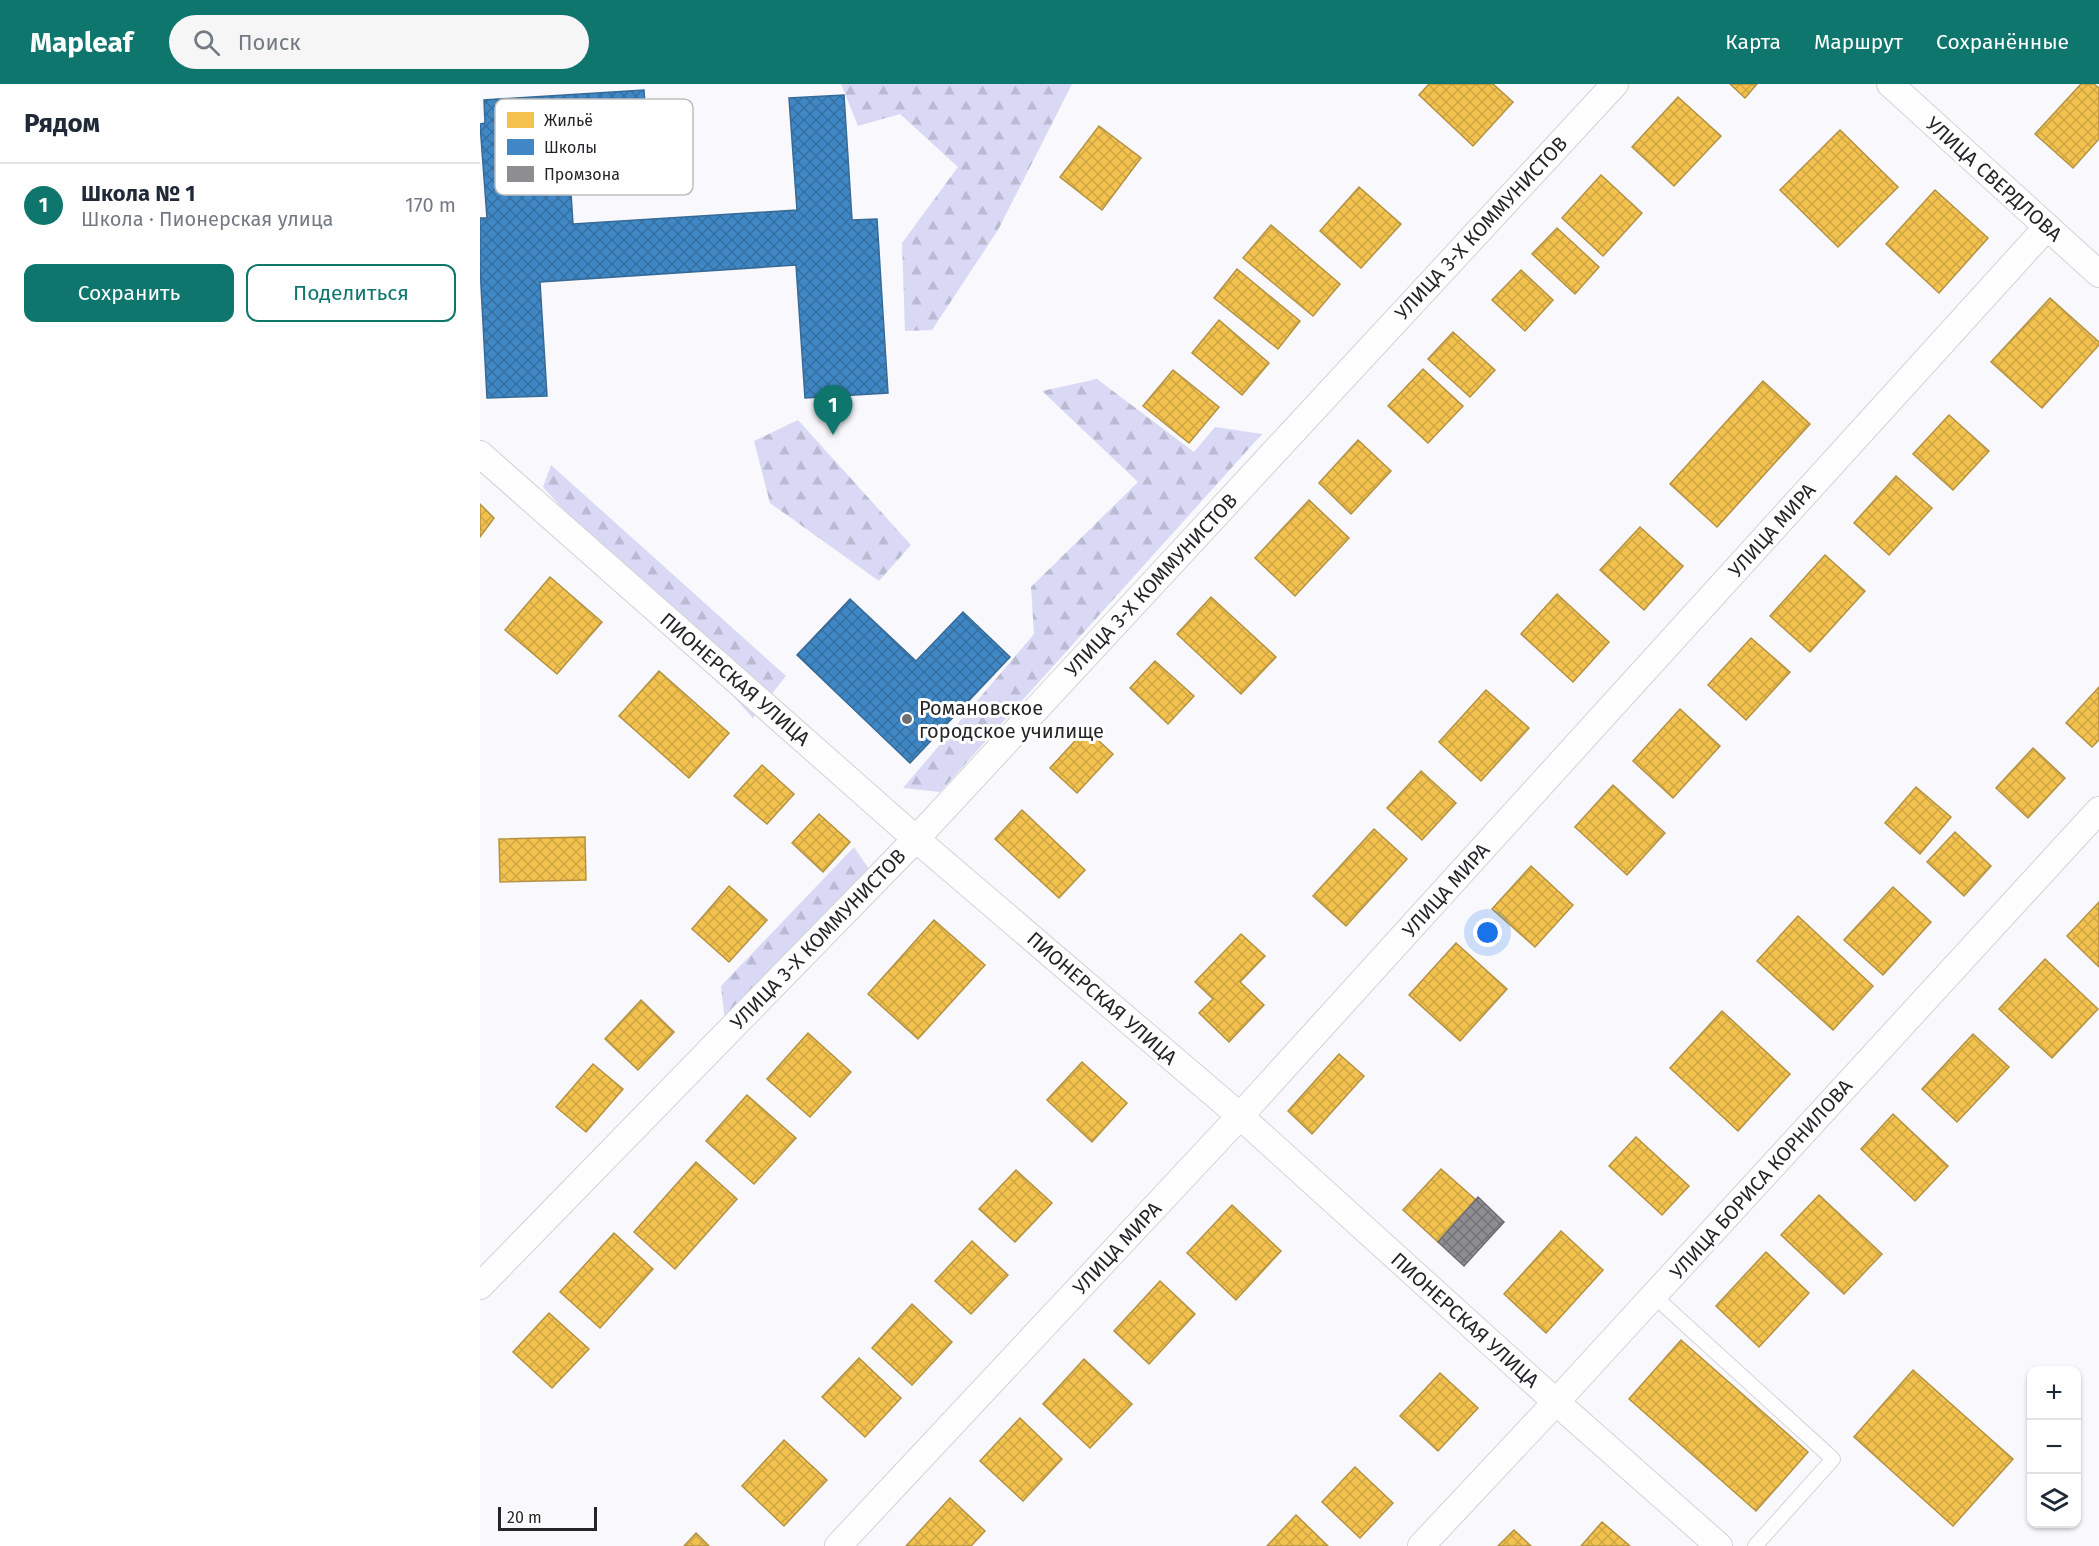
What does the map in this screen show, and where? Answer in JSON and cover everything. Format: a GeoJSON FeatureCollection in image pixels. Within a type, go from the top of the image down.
{"type":"FeatureCollection","features":[{"type":"Feature","properties":{"kind":"street","name":"УЛИЦА 3-Х КОММУНИСТОВ"},"geometry":{"type":"LineString","coordinates":[[480,1286],[916,839],[1615,84]]}},
{"type":"Feature","properties":{"kind":"street","name":"УЛИЦА СВЕРДЛОВА"},"geometry":{"type":"LineString","coordinates":[[1890,84],[2099,274]]}},
{"type":"Feature","properties":{"kind":"street","name":"УЛИЦА МИРА"},"geometry":{"type":"LineString","coordinates":[[838,1546],[1240,1116],[2047,227]]}},
{"type":"Feature","properties":{"kind":"street","name":"ПИОНЕРСКАЯ УЛИЦА"},"geometry":{"type":"LineString","coordinates":[[480,454],[916,839],[1240,1116],[1719,1546]]}},
{"type":"Feature","properties":{"kind":"street","name":"УЛИЦА БОРИСА КОРНИЛОВА"},"geometry":{"type":"LineString","coordinates":[[1421,1546],[2099,810]]}},
{"type":"Feature","properties":{"kind":"lane"},"geometry":{"type":"LineString","coordinates":[[1653,1296],[1833,1459],[1755,1546]]}},
{"type":"Feature","properties":{"kind":"green space"},"geometry":{"type":"Polygon","coordinates":[[[841,84],[1072,84],[998,230],[932,330],[905,331],[902,243],[958,167],[900,114],[858,126],[841,84]]]}},
{"type":"Feature","properties":{"kind":"green space"},"geometry":{"type":"Polygon","coordinates":[[[1097,379],[1194,452],[1215,427],[1262,434],[940,792],[903,788],[1034,634],[1031,587],[1138,482],[1042,391],[1097,379]]]}},
{"type":"Feature","properties":{"kind":"green space"},"geometry":{"type":"Polygon","coordinates":[[[798,420],[911,545],[879,581],[770,503],[754,441],[798,420]]]}},
{"type":"Feature","properties":{"kind":"green space"},"geometry":{"type":"Polygon","coordinates":[[[551,465],[786,676],[753,718],[543,487],[551,465]]]}},
{"type":"Feature","properties":{"kind":"green space"},"geometry":{"type":"Polygon","coordinates":[[[854,847],[871,872],[725,1022],[721,986],[854,847]]]}},
{"type":"Feature","properties":{"kind":"building: Жильё"},"geometry":{"type":"Polygon","coordinates":[[[1429,84],[1493,84],[1513,102],[1473,146],[1419,95],[1429,84]]]}},
{"type":"Feature","properties":{"kind":"building: Жильё"},"geometry":{"type":"Polygon","coordinates":[[[1730,84],[1757,84],[1745,98],[1730,84]]]}},
{"type":"Feature","properties":{"kind":"building: Жильё"},"geometry":{"type":"Polygon","coordinates":[[[2081,84],[2094,84],[2099,88],[2099,139],[2073,168],[2035,134],[2081,84]]]}},
{"type":"Feature","properties":{"kind":"building: Жильё"},"geometry":{"type":"Polygon","coordinates":[[[1678,97],[1721,136],[1674,186],[1632,147],[1678,97]]]}},
{"type":"Feature","properties":{"kind":"building: Жильё"},"geometry":{"type":"Polygon","coordinates":[[[1099,126],[1141,158],[1102,210],[1060,177],[1099,126]]]}},
{"type":"Feature","properties":{"kind":"building: Жильё"},"geometry":{"type":"Polygon","coordinates":[[[1840,130],[1898,187],[1838,247],[1780,190],[1840,130]]]}},
{"type":"Feature","properties":{"kind":"building: Жильё"},"geometry":{"type":"Polygon","coordinates":[[[1601,175],[1642,213],[1603,256],[1562,218],[1601,175]]]}},
{"type":"Feature","properties":{"kind":"building: Жильё"},"geometry":{"type":"Polygon","coordinates":[[[1359,187],[1401,224],[1361,268],[1320,231],[1359,187]]]}},
{"type":"Feature","properties":{"kind":"building: Жильё"},"geometry":{"type":"Polygon","coordinates":[[[1935,190],[1988,238],[1939,293],[1886,244],[1935,190]]]}},
{"type":"Feature","properties":{"kind":"building: Жильё"},"geometry":{"type":"Polygon","coordinates":[[[1271,225],[1340,284],[1313,316],[1243,258],[1271,225]]]}},
{"type":"Feature","properties":{"kind":"building: Жильё"},"geometry":{"type":"Polygon","coordinates":[[[1557,228],[1599,267],[1575,294],[1532,254],[1557,228]]]}},
{"type":"Feature","properties":{"kind":"building: Жильё"},"geometry":{"type":"Polygon","coordinates":[[[1237,269],[1300,321],[1278,349],[1214,298],[1237,269]]]}},
{"type":"Feature","properties":{"kind":"building: Жильё"},"geometry":{"type":"Polygon","coordinates":[[[1521,270],[1553,300],[1525,331],[1492,300],[1521,270]]]}},
{"type":"Feature","properties":{"kind":"building: Жильё"},"geometry":{"type":"Polygon","coordinates":[[[2050,298],[2099,342],[2099,345],[2042,408],[1991,362],[2050,298]]]}},
{"type":"Feature","properties":{"kind":"building: Жильё"},"geometry":{"type":"Polygon","coordinates":[[[1219,320],[1269,363],[1242,395],[1192,353],[1219,320]]]}},
{"type":"Feature","properties":{"kind":"building: Жильё"},"geometry":{"type":"Polygon","coordinates":[[[1453,332],[1495,370],[1470,397],[1428,359],[1453,332]]]}},
{"type":"Feature","properties":{"kind":"building: Жильё"},"geometry":{"type":"Polygon","coordinates":[[[1423,369],[1463,406],[1428,443],[1388,406],[1423,369]]]}},
{"type":"Feature","properties":{"kind":"building: Жильё"},"geometry":{"type":"Polygon","coordinates":[[[1173,370],[1219,407],[1189,443],[1143,406],[1173,370]]]}},
{"type":"Feature","properties":{"kind":"building: Жильё"},"geometry":{"type":"Polygon","coordinates":[[[1763,381],[1810,424],[1717,527],[1670,484],[1763,381]]]}},
{"type":"Feature","properties":{"kind":"building: Жильё"},"geometry":{"type":"Polygon","coordinates":[[[1949,415],[1989,451],[1953,490],[1913,454],[1949,415]]]}},
{"type":"Feature","properties":{"kind":"building: Жильё"},"geometry":{"type":"Polygon","coordinates":[[[1358,440],[1391,471],[1351,514],[1319,483],[1358,440]]]}},
{"type":"Feature","properties":{"kind":"building: Жильё"},"geometry":{"type":"Polygon","coordinates":[[[1896,476],[1932,508],[1889,555],[1854,523],[1896,476]]]}},
{"type":"Feature","properties":{"kind":"building: Жильё"},"geometry":{"type":"Polygon","coordinates":[[[1309,500],[1349,538],[1295,596],[1255,558],[1309,500]]]}},
{"type":"Feature","properties":{"kind":"building: Жильё"},"geometry":{"type":"Polygon","coordinates":[[[480,504],[494,518],[480,537],[480,504]]]}},
{"type":"Feature","properties":{"kind":"building: Жильё"},"geometry":{"type":"Polygon","coordinates":[[[1640,527],[1683,566],[1644,610],[1600,570],[1640,527]]]}},
{"type":"Feature","properties":{"kind":"building: Жильё"},"geometry":{"type":"Polygon","coordinates":[[[1825,555],[1865,591],[1810,652],[1770,616],[1825,555]]]}},
{"type":"Feature","properties":{"kind":"building: Жильё"},"geometry":{"type":"Polygon","coordinates":[[[550,577],[602,622],[557,674],[505,630],[550,577]]]}},
{"type":"Feature","properties":{"kind":"building: Жильё"},"geometry":{"type":"Polygon","coordinates":[[[1557,594],[1609,642],[1573,682],[1521,634],[1557,594]]]}},
{"type":"Feature","properties":{"kind":"building: Жильё"},"geometry":{"type":"Polygon","coordinates":[[[1211,597],[1276,657],[1241,694],[1177,634],[1211,597]]]}},
{"type":"Feature","properties":{"kind":"building: Жильё"},"geometry":{"type":"Polygon","coordinates":[[[1751,638],[1790,672],[1746,720],[1708,685],[1751,638]]]}},
{"type":"Feature","properties":{"kind":"building: Жильё"},"geometry":{"type":"Polygon","coordinates":[[[1155,661],[1194,696],[1168,724],[1130,688],[1155,661]]]}},
{"type":"Feature","properties":{"kind":"building: Жильё"},"geometry":{"type":"Polygon","coordinates":[[[659,671],[729,733],[689,778],[619,716],[659,671]]]}},
{"type":"Feature","properties":{"kind":"building: Жильё"},"geometry":{"type":"Polygon","coordinates":[[[2099,687],[2099,740],[2092,747],[2066,723],[2099,687]]]}},
{"type":"Feature","properties":{"kind":"building: Жильё"},"geometry":{"type":"Polygon","coordinates":[[[1486,690],[1529,728],[1481,781],[1439,742],[1486,690]]]}},
{"type":"Feature","properties":{"kind":"building: Жильё"},"geometry":{"type":"Polygon","coordinates":[[[1680,709],[1720,746],[1673,798],[1633,761],[1680,709]]]}},
{"type":"Feature","properties":{"kind":"building: Жильё"},"geometry":{"type":"Polygon","coordinates":[[[1086,729],[1113,754],[1077,793],[1050,768],[1086,729]]]}},
{"type":"Feature","properties":{"kind":"building: Жильё"},"geometry":{"type":"Polygon","coordinates":[[[2033,748],[2065,778],[2028,818],[1996,788],[2033,748]]]}},
{"type":"Feature","properties":{"kind":"building: Жильё"},"geometry":{"type":"Polygon","coordinates":[[[762,765],[794,794],[767,824],[734,796],[762,765]]]}},
{"type":"Feature","properties":{"kind":"building: Жильё"},"geometry":{"type":"Polygon","coordinates":[[[1421,771],[1456,803],[1422,840],[1387,808],[1421,771]]]}},
{"type":"Feature","properties":{"kind":"building: Жильё"},"geometry":{"type":"Polygon","coordinates":[[[1613,785],[1665,833],[1627,875],[1575,827],[1613,785]]]}},
{"type":"Feature","properties":{"kind":"building: Жильё"},"geometry":{"type":"Polygon","coordinates":[[[1916,787],[1951,817],[1920,854],[1885,823],[1916,787]]]}},
{"type":"Feature","properties":{"kind":"building: Жильё"},"geometry":{"type":"Polygon","coordinates":[[[1022,810],[1085,870],[1059,898],[995,839],[1022,810]]]}},
{"type":"Feature","properties":{"kind":"building: Жильё"},"geometry":{"type":"Polygon","coordinates":[[[819,814],[850,842],[823,872],[792,843],[819,814]]]}},
{"type":"Feature","properties":{"kind":"building: Жильё"},"geometry":{"type":"Polygon","coordinates":[[[1374,829],[1407,859],[1346,926],[1313,896],[1374,829]]]}},
{"type":"Feature","properties":{"kind":"building: Жильё"},"geometry":{"type":"Polygon","coordinates":[[[1955,832],[1991,866],[1964,896],[1927,862],[1955,832]]]}},
{"type":"Feature","properties":{"kind":"building: Жильё"},"geometry":{"type":"Polygon","coordinates":[[[585,837],[586,880],[500,882],[499,839],[585,837]]]}},
{"type":"Feature","properties":{"kind":"building: Жильё"},"geometry":{"type":"Polygon","coordinates":[[[1531,866],[1573,905],[1535,947],[1492,909],[1531,866]]]}},
{"type":"Feature","properties":{"kind":"building: Жильё"},"geometry":{"type":"Polygon","coordinates":[[[729,886],[767,920],[729,962],[692,929],[729,886]]]}},
{"type":"Feature","properties":{"kind":"building: Жильё"},"geometry":{"type":"Polygon","coordinates":[[[1893,887],[1931,922],[1883,975],[1844,940],[1893,887]]]}},
{"type":"Feature","properties":{"kind":"building: Жильё"},"geometry":{"type":"Polygon","coordinates":[[[2099,902],[2099,967],[2067,936],[2099,902]]]}},
{"type":"Feature","properties":{"kind":"building: Жильё"},"geometry":{"type":"Polygon","coordinates":[[[1798,916],[1873,986],[1833,1030],[1757,961],[1798,916]]]}},
{"type":"Feature","properties":{"kind":"building: Жильё"},"geometry":{"type":"Polygon","coordinates":[[[934,920],[985,965],[918,1039],[868,994],[934,920]]]}},
{"type":"Feature","properties":{"kind":"building: Жильё"},"geometry":{"type":"Polygon","coordinates":[[[1241,934],[1265,956],[1240,982],[1264,1005],[1229,1042],[1199,1013],[1213,999],[1195,982],[1241,934]]]}},
{"type":"Feature","properties":{"kind":"building: Жильё"},"geometry":{"type":"Polygon","coordinates":[[[1456,943],[1507,989],[1460,1041],[1409,995],[1456,943]]]}},
{"type":"Feature","properties":{"kind":"building: Жильё"},"geometry":{"type":"Polygon","coordinates":[[[2045,959],[2098,1009],[2052,1058],[1999,1009],[2045,959]]]}},
{"type":"Feature","properties":{"kind":"building: Жильё"},"geometry":{"type":"Polygon","coordinates":[[[641,1000],[674,1032],[638,1070],[605,1039],[641,1000]]]}},
{"type":"Feature","properties":{"kind":"building: Жильё"},"geometry":{"type":"Polygon","coordinates":[[[1722,1011],[1790,1074],[1738,1131],[1670,1068],[1722,1011]]]}},
{"type":"Feature","properties":{"kind":"building: Жильё"},"geometry":{"type":"Polygon","coordinates":[[[808,1033],[851,1072],[810,1117],[767,1079],[808,1033]]]}},
{"type":"Feature","properties":{"kind":"building: Жильё"},"geometry":{"type":"Polygon","coordinates":[[[1973,1034],[2009,1067],[1957,1122],[1922,1089],[1973,1034]]]}},
{"type":"Feature","properties":{"kind":"building: Жильё"},"geometry":{"type":"Polygon","coordinates":[[[1339,1054],[1364,1076],[1312,1134],[1288,1111],[1339,1054]]]}},
{"type":"Feature","properties":{"kind":"building: Жильё"},"geometry":{"type":"Polygon","coordinates":[[[1082,1062],[1127,1103],[1092,1142],[1047,1100],[1082,1062]]]}},
{"type":"Feature","properties":{"kind":"building: Жильё"},"geometry":{"type":"Polygon","coordinates":[[[593,1064],[623,1089],[586,1132],[556,1107],[593,1064]]]}},
{"type":"Feature","properties":{"kind":"building: Жильё"},"geometry":{"type":"Polygon","coordinates":[[[747,1095],[796,1138],[754,1184],[706,1141],[747,1095]]]}},
{"type":"Feature","properties":{"kind":"building: Жильё"},"geometry":{"type":"Polygon","coordinates":[[[1893,1114],[1948,1166],[1915,1201],[1861,1149],[1893,1114]]]}},
{"type":"Feature","properties":{"kind":"building: Жильё"},"geometry":{"type":"Polygon","coordinates":[[[1636,1137],[1689,1186],[1662,1215],[1609,1166],[1636,1137]]]}},
{"type":"Feature","properties":{"kind":"building: Жильё"},"geometry":{"type":"Polygon","coordinates":[[[696,1162],[737,1199],[675,1269],[634,1232],[696,1162]]]}},
{"type":"Feature","properties":{"kind":"building: Жильё"},"geometry":{"type":"Polygon","coordinates":[[[1441,1169],[1476,1200],[1438,1242],[1403,1210],[1441,1169]]]}},
{"type":"Feature","properties":{"kind":"building: Жильё"},"geometry":{"type":"Polygon","coordinates":[[[1016,1170],[1052,1203],[1015,1242],[979,1209],[1016,1170]]]}},
{"type":"Feature","properties":{"kind":"building: Жильё"},"geometry":{"type":"Polygon","coordinates":[[[1819,1195],[1882,1254],[1844,1294],[1781,1235],[1819,1195]]]}},
{"type":"Feature","properties":{"kind":"building: Жильё"},"geometry":{"type":"Polygon","coordinates":[[[1232,1205],[1281,1251],[1236,1300],[1187,1253],[1232,1205]]]}},
{"type":"Feature","properties":{"kind":"building: Жильё"},"geometry":{"type":"Polygon","coordinates":[[[1561,1231],[1603,1270],[1546,1333],[1504,1294],[1561,1231]]]}},
{"type":"Feature","properties":{"kind":"building: Жильё"},"geometry":{"type":"Polygon","coordinates":[[[614,1233],[653,1269],[600,1328],[560,1292],[614,1233]]]}},
{"type":"Feature","properties":{"kind":"building: Жильё"},"geometry":{"type":"Polygon","coordinates":[[[972,1241],[1008,1275],[971,1314],[935,1281],[972,1241]]]}},
{"type":"Feature","properties":{"kind":"building: Жильё"},"geometry":{"type":"Polygon","coordinates":[[[1766,1252],[1809,1293],[1759,1347],[1716,1306],[1766,1252]]]}},
{"type":"Feature","properties":{"kind":"building: Жильё"},"geometry":{"type":"Polygon","coordinates":[[[1160,1281],[1195,1314],[1149,1364],[1114,1331],[1160,1281]]]}},
{"type":"Feature","properties":{"kind":"building: Жильё"},"geometry":{"type":"Polygon","coordinates":[[[912,1304],[952,1342],[912,1385],[872,1348],[912,1304]]]}},
{"type":"Feature","properties":{"kind":"building: Жильё"},"geometry":{"type":"Polygon","coordinates":[[[549,1313],[589,1349],[552,1388],[513,1352],[549,1313]]]}},
{"type":"Feature","properties":{"kind":"building: Жильё"},"geometry":{"type":"Polygon","coordinates":[[[1681,1340],[1808,1452],[1756,1511],[1629,1399],[1681,1340]]]}},
{"type":"Feature","properties":{"kind":"building: Жильё"},"geometry":{"type":"Polygon","coordinates":[[[859,1358],[901,1398],[865,1437],[822,1397],[859,1358]]]}},
{"type":"Feature","properties":{"kind":"building: Жильё"},"geometry":{"type":"Polygon","coordinates":[[[1084,1359],[1132,1404],[1090,1448],[1043,1404],[1084,1359]]]}},
{"type":"Feature","properties":{"kind":"building: Жильё"},"geometry":{"type":"Polygon","coordinates":[[[1913,1370],[2013,1459],[1953,1526],[1854,1437],[1913,1370]]]}},
{"type":"Feature","properties":{"kind":"building: Жильё"},"geometry":{"type":"Polygon","coordinates":[[[1440,1373],[1478,1408],[1438,1451],[1400,1416],[1440,1373]]]}},
{"type":"Feature","properties":{"kind":"building: Жильё"},"geometry":{"type":"Polygon","coordinates":[[[1020,1418],[1062,1459],[1023,1501],[980,1461],[1020,1418]]]}},
{"type":"Feature","properties":{"kind":"building: Жильё"},"geometry":{"type":"Polygon","coordinates":[[[784,1440],[827,1480],[784,1526],[742,1486],[784,1440]]]}},
{"type":"Feature","properties":{"kind":"building: Жильё"},"geometry":{"type":"Polygon","coordinates":[[[1355,1467],[1393,1503],[1360,1538],[1322,1502],[1355,1467]]]}},
{"type":"Feature","properties":{"kind":"building: Жильё"},"geometry":{"type":"Polygon","coordinates":[[[950,1498],[985,1531],[971,1546],[906,1546],[950,1498]]]}},
{"type":"Feature","properties":{"kind":"building: Жильё"},"geometry":{"type":"Polygon","coordinates":[[[1296,1515],[1328,1546],[1267,1546],[1296,1515]]]}},
{"type":"Feature","properties":{"kind":"building: Жильё"},"geometry":{"type":"Polygon","coordinates":[[[1602,1522],[1630,1546],[1581,1546],[1602,1522]]]}},
{"type":"Feature","properties":{"kind":"building: Жильё"},"geometry":{"type":"Polygon","coordinates":[[[1514,1530],[1531,1546],[1498,1546],[1514,1530]]]}},
{"type":"Feature","properties":{"kind":"building: Жильё"},"geometry":{"type":"Polygon","coordinates":[[[696,1533],[709,1546],[684,1546],[696,1533]]]}},
{"type":"Feature","properties":{"kind":"building: Школы"},"geometry":{"type":"Polygon","coordinates":[[[644,90],[645,99],[500,99],[644,90]]]}},
{"type":"Feature","properties":{"kind":"building: Школы"},"geometry":{"type":"Polygon","coordinates":[[[844,95],[852,220],[877,219],[888,393],[805,398],[796,265],[540,282],[547,396],[487,398],[480,267],[480,218],[487,218],[480,124],[485,123],[484,100],[495,99],[495,195],[571,195],[573,224],[797,210],[789,98],[844,95]]]}},
{"type":"Feature","properties":{"kind":"building: Школы","name":"Романовское городское училище"},"geometry":{"type":"Polygon","coordinates":[[[850,599],[916,661],[963,612],[1010,657],[910,763],[797,655],[850,599]]]}},
{"type":"Feature","properties":{"kind":"building: Промзона"},"geometry":{"type":"Polygon","coordinates":[[[1478,1197],[1504,1222],[1464,1266],[1438,1242],[1478,1197]]]}},
{"type":"Feature","properties":{"kind":"place","name":"Школа № 1"},"geometry":{"type":"Point","coordinates":[833,435]}},
{"type":"Feature","properties":{"kind":"place","name":"Романовское городское училище"},"geometry":{"type":"Point","coordinates":[907,719]}}]}
